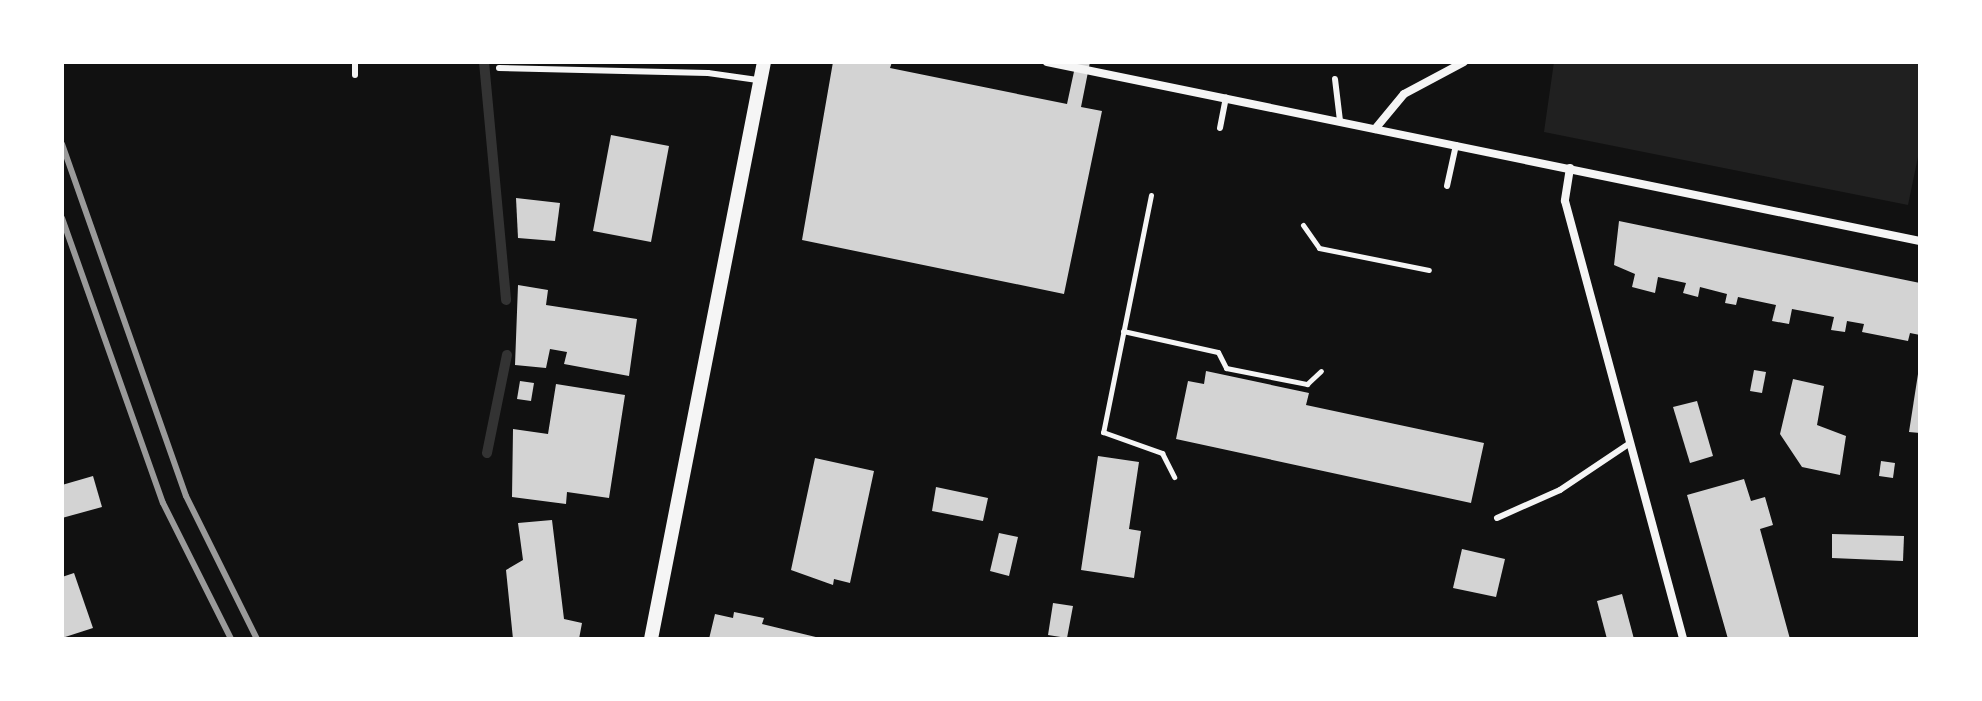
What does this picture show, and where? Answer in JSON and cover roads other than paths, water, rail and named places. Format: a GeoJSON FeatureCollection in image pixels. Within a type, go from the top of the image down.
{"type":"FeatureCollection","features":[{"type":"Feature","properties":{"kind":"street"},"geometry":{"type":"LineString","coordinates":[[651,639],[764,62]]}},
{"type":"Feature","properties":{"kind":"street"},"geometry":{"type":"LineString","coordinates":[[1047,62],[1920,241]]}},
{"type":"Feature","properties":{"kind":"street"},"geometry":{"type":"LineString","coordinates":[[1375,129],[1404,94],[1464,62]]}},
{"type":"Feature","properties":{"kind":"street"},"geometry":{"type":"LineString","coordinates":[[1570,168],[1565,201],[1683,639]]}},
{"type":"Feature","properties":{"kind":"lane"},"geometry":{"type":"LineString","coordinates":[[355,62],[355,75]]}},
{"type":"Feature","properties":{"kind":"lane"},"geometry":{"type":"LineString","coordinates":[[499,68],[708,73],[760,81]]}},
{"type":"Feature","properties":{"kind":"lane"},"geometry":{"type":"LineString","coordinates":[[1335,79],[1340,121]]}},
{"type":"Feature","properties":{"kind":"lane"},"geometry":{"type":"LineString","coordinates":[[1220,128],[1226,98]]}},
{"type":"Feature","properties":{"kind":"lane"},"geometry":{"type":"LineString","coordinates":[[1447,186],[1456,145]]}},
{"type":"Feature","properties":{"kind":"lane"},"geometry":{"type":"LineString","coordinates":[[1497,518],[1560,490],[1630,443]]}},
{"type":"Feature","properties":{"kind":"waterway"},"geometry":{"type":"LineString","coordinates":[[484,62],[506,300]]}},
{"type":"Feature","properties":{"kind":"waterway"},"geometry":{"type":"LineString","coordinates":[[487,453],[507,355]]}},
{"type":"Feature","properties":{"kind":"railway"},"geometry":{"type":"LineString","coordinates":[[62,144],[186,496],[257,639]]}},
{"type":"Feature","properties":{"kind":"railway"},"geometry":{"type":"LineString","coordinates":[[62,218],[163,503],[231,639]]}}]}
